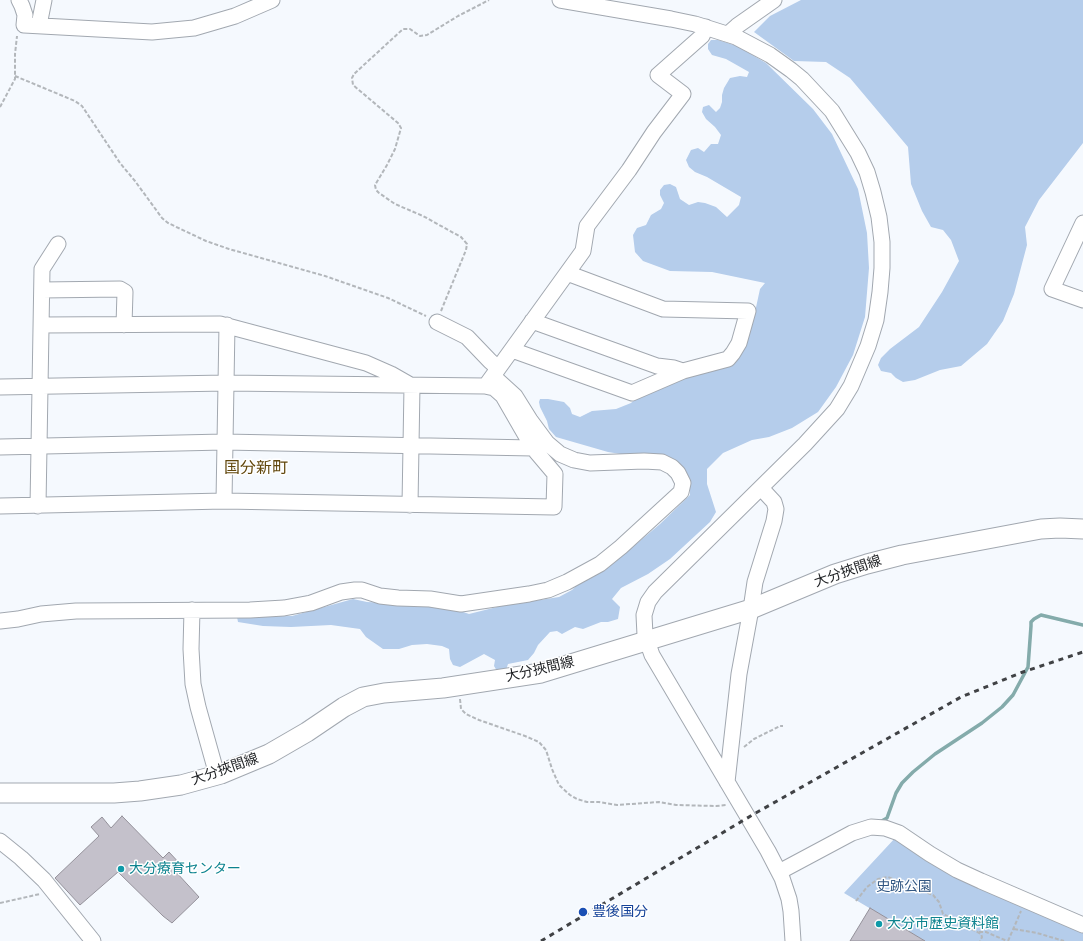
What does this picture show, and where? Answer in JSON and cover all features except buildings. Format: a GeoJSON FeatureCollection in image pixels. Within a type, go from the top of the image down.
{"type":"FeatureCollection","features":[{"type":"Feature","properties":{"kind":"main road","name":"大分挾間線"},"geometry":{"type":"LineString","coordinates":[[0,793],[126,792],[181,785],[217,775],[256,760],[307,732],[344,707],[363,697],[384,693],[458,686],[541,673],[751,609],[835,574],[884,559],[1041,530],[1060,528],[1083,529]]}},
{"type":"Feature","properties":{"kind":"street"},"geometry":{"type":"LineString","coordinates":[[19,0],[24,15],[31,25]]}},
{"type":"Feature","properties":{"kind":"street"},"geometry":{"type":"LineString","coordinates":[[31,25],[44,0]]}},
{"type":"Feature","properties":{"kind":"street"},"geometry":{"type":"LineString","coordinates":[[31,25],[134,32],[179,31],[225,19],[272,0]]}},
{"type":"Feature","properties":{"kind":"street"},"geometry":{"type":"LineString","coordinates":[[560,0],[671,19],[706,27],[728,34],[760,49],[791,70],[821,98],[835,115],[858,153],[870,182],[879,217],[882,242],[882,274],[876,320],[857,375],[845,397],[830,418],[651,597],[645,608],[644,615],[646,641],[655,660],[779,872],[789,899],[793,925],[793,941]]}},
{"type":"Feature","properties":{"kind":"street"},"geometry":{"type":"LineString","coordinates":[[728,34],[774,0]]}},
{"type":"Feature","properties":{"kind":"street"},"geometry":{"type":"LineString","coordinates":[[0,387],[226,383],[412,386],[492,377],[583,251],[587,226],[630,170],[654,132],[683,94],[658,75],[702,36],[706,27]]}},
{"type":"Feature","properties":{"kind":"street"},"geometry":{"type":"LineString","coordinates":[[1083,223],[1052,289],[1083,300]]}},
{"type":"Feature","properties":{"kind":"street"},"geometry":{"type":"LineString","coordinates":[[38,506],[42,269],[58,244]]}},
{"type":"Feature","properties":{"kind":"street"},"geometry":{"type":"LineString","coordinates":[[512,350],[632,393],[683,371],[728,359],[739,343],[748,311],[663,309],[567,273]]}},
{"type":"Feature","properties":{"kind":"street"},"geometry":{"type":"LineString","coordinates":[[42,290],[120,289],[125,292],[124,325]]}},
{"type":"Feature","properties":{"kind":"street"},"geometry":{"type":"LineString","coordinates":[[532,321],[657,366],[674,368],[683,371]]}},
{"type":"Feature","properties":{"kind":"street"},"geometry":{"type":"LineString","coordinates":[[0,506],[224,501],[554,507],[556,474],[533,448],[503,396],[494,388],[490,361],[467,337],[437,322]]}},
{"type":"Feature","properties":{"kind":"street"},"geometry":{"type":"LineString","coordinates":[[42,325],[227,325],[366,363],[391,374],[412,386]]}},
{"type":"Feature","properties":{"kind":"street"},"geometry":{"type":"LineString","coordinates":[[224,501],[227,325]]}},
{"type":"Feature","properties":{"kind":"street"},"geometry":{"type":"LineString","coordinates":[[0,621],[41,614],[76,611],[250,610],[296,606],[341,592],[355,590],[362,590],[380,596],[430,599],[461,604],[473,604],[539,592],[572,580],[600,564],[621,547],[681,492],[683,483],[678,473],[672,467],[662,462],[644,460],[590,463],[574,460],[560,454],[547,443],[514,396],[492,377]]}},
{"type":"Feature","properties":{"kind":"street"},"geometry":{"type":"LineString","coordinates":[[410,505],[412,386]]}},
{"type":"Feature","properties":{"kind":"street"},"geometry":{"type":"LineString","coordinates":[[0,447],[224,442],[533,448]]}},
{"type":"Feature","properties":{"kind":"street"},"geometry":{"type":"LineString","coordinates":[[727,782],[738,681],[751,609],[754,582],[774,521],[776,507],[774,502],[760,488]]}},
{"type":"Feature","properties":{"kind":"street"},"geometry":{"type":"LineString","coordinates":[[192,610],[191,649],[194,684],[198,707],[217,775]]}},
{"type":"Feature","properties":{"kind":"street"},"geometry":{"type":"LineString","coordinates":[[779,872],[844,836],[871,827],[885,828],[899,833],[957,870],[1083,925]]}},
{"type":"Feature","properties":{"kind":"street"},"geometry":{"type":"LineString","coordinates":[[0,841],[30,865],[53,890],[93,941]]}},
{"type":"Feature","properties":{"kind":"path"},"geometry":{"type":"LineString","coordinates":[[15,76],[75,101],[82,106],[120,163],[162,218],[168,223],[206,241],[229,249],[325,276],[388,298],[418,311],[437,322],[466,250],[467,244],[461,236],[423,216],[395,204],[376,190],[375,185],[395,150],[401,128],[398,123],[353,85],[352,78],[354,74],[398,32],[410,30],[420,36],[427,35],[458,16],[489,0]]}},
{"type":"Feature","properties":{"kind":"path"},"geometry":{"type":"LineString","coordinates":[[0,107],[14,82],[14,62],[18,33],[31,25]]}},
{"type":"Feature","properties":{"kind":"path"},"geometry":{"type":"LineString","coordinates":[[458,686],[460,705],[463,712],[479,720],[539,742],[548,754],[552,769],[559,785],[577,799],[587,802],[621,805],[659,802],[690,806],[716,806],[731,804]]}},
{"type":"Feature","properties":{"kind":"path"},"geometry":{"type":"LineString","coordinates":[[730,752],[742,749],[754,740],[780,726],[783,726]]}},
{"type":"Feature","properties":{"kind":"path"},"geometry":{"type":"LineString","coordinates":[[856,901],[866,887],[878,879],[888,877],[933,895],[939,902],[943,914],[981,934],[982,937],[980,941]]}},
{"type":"Feature","properties":{"kind":"path"},"geometry":{"type":"LineString","coordinates":[[0,903],[53,890]]}},
{"type":"Feature","properties":{"kind":"path"},"geometry":{"type":"LineString","coordinates":[[978,932],[986,932],[1007,941],[1026,901]]}},
{"type":"Feature","properties":{"kind":"path"},"geometry":{"type":"LineString","coordinates":[[1014,929],[1037,933],[1064,941]]}},
{"type":"Feature","properties":{"kind":"green space"},"geometry":{"type":"Polygon","coordinates":[[[801,0],[1083,0],[1083,143],[1039,200],[1025,227],[1027,245],[1014,294],[1003,321],[987,344],[961,366],[940,370],[915,380],[903,382],[891,373],[881,371],[878,365],[881,358],[890,349],[919,327],[942,292],[959,261],[951,240],[943,230],[931,227],[922,211],[911,184],[908,147],[850,78],[826,62],[794,61],[754,32],[770,16],[801,0]]]}},
{"type":"Feature","properties":{"kind":"green space"},"geometry":{"type":"Polygon","coordinates":[[[711,40],[718,40],[737,46],[766,63],[813,109],[832,134],[858,189],[867,233],[869,268],[865,317],[853,355],[836,387],[818,412],[792,428],[769,437],[752,440],[723,453],[707,469],[707,484],[716,512],[710,522],[670,559],[648,574],[621,588],[612,599],[620,607],[618,619],[608,622],[601,622],[583,629],[575,627],[562,634],[557,631],[550,632],[538,645],[528,660],[508,664],[506,670],[497,671],[494,666],[495,660],[484,654],[460,667],[453,665],[450,659],[449,649],[442,646],[427,644],[412,645],[399,649],[383,649],[366,637],[360,629],[331,625],[291,627],[263,626],[238,622],[237,617],[292,616],[353,599],[367,602],[446,606],[469,614],[501,606],[559,597],[609,567],[660,524],[690,495],[689,479],[667,458],[651,454],[633,456],[608,452],[556,437],[549,429],[539,402],[540,399],[548,399],[564,402],[570,408],[572,414],[580,417],[592,411],[616,409],[631,403],[640,394],[664,384],[729,366],[738,359],[755,312],[760,289],[765,283],[712,272],[670,271],[643,261],[635,252],[633,235],[637,228],[646,225],[651,215],[661,209],[664,203],[660,195],[660,190],[664,185],[670,184],[676,187],[680,199],[689,205],[698,202],[705,203],[716,207],[727,217],[739,205],[741,197],[707,177],[695,172],[689,167],[686,160],[691,150],[698,148],[704,152],[711,144],[718,144],[721,135],[706,119],[702,112],[703,107],[709,105],[716,112],[720,108],[724,88],[730,78],[740,76],[747,77],[749,72],[726,59],[712,55],[708,49],[708,44],[711,40]]]}},
{"type":"Feature","properties":{"kind":"green space","name":"史跡公園"},"geometry":{"type":"Polygon","coordinates":[[[896,837],[1083,930],[1083,941],[925,941],[844,893],[896,837]]]}},
{"type":"Feature","properties":{"kind":"waterway"},"geometry":{"type":"LineString","coordinates":[[880,822],[887,818],[896,793],[902,783],[913,772],[935,754],[982,723],[1002,707],[1013,695],[1028,667],[1031,622],[1034,619],[1041,615],[1083,625]]}},
{"type":"Feature","properties":{"kind":"railway"},"geometry":{"type":"LineString","coordinates":[[541,941],[754,814],[961,697],[1023,672],[1083,652]]}},
{"type":"Feature","properties":{"kind":"place","name":"大分療育センター"},"geometry":{"type":"Point","coordinates":[121,869]}},
{"type":"Feature","properties":{"kind":"place","name":"豊後国分"},"geometry":{"type":"Point","coordinates":[583,912]}},
{"type":"Feature","properties":{"kind":"place","name":"大分市歴史資料館"},"geometry":{"type":"Point","coordinates":[879,924]}},
{"type":"Feature","properties":{"kind":"district","name":"国分新町"},"geometry":{"type":"Point","coordinates":[256,469]}}]}
